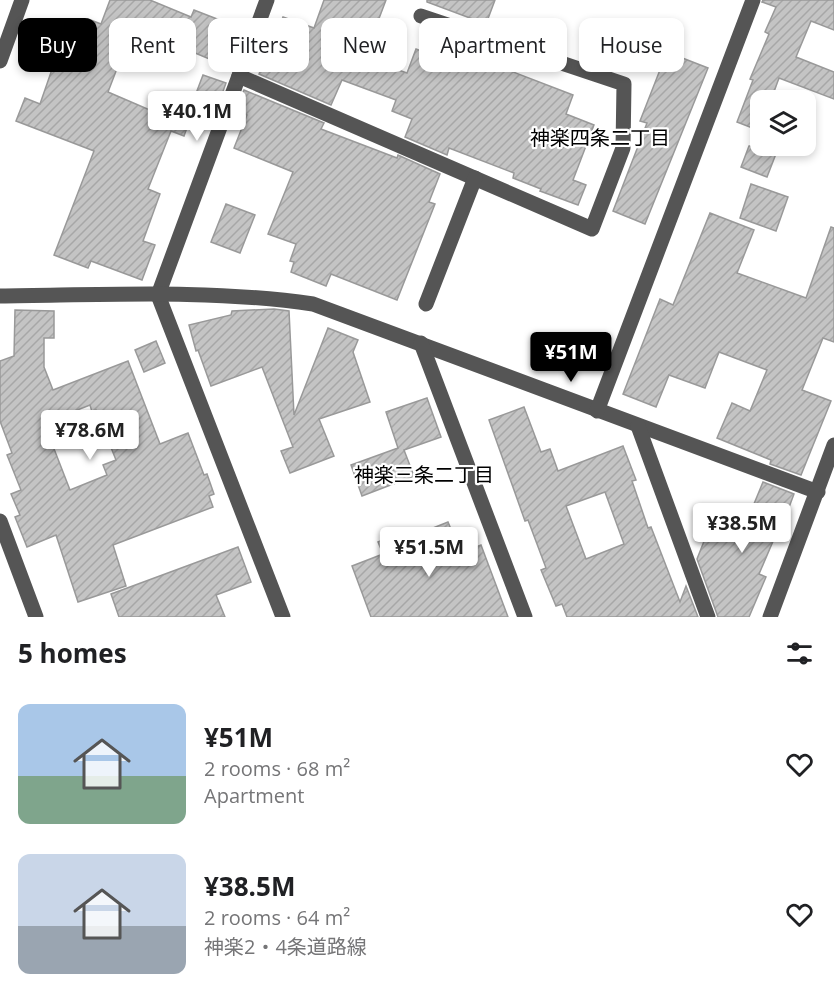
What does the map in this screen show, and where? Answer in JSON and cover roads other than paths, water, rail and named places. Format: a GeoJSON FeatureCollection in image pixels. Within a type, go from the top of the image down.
{"type":"FeatureCollection","features":[{"type":"Feature","properties":{"kind":"street"},"geometry":{"type":"LineString","coordinates":[[0,61],[22,0]]}},
{"type":"Feature","properties":{"kind":"street"},"geometry":{"type":"LineString","coordinates":[[267,0],[158,295],[283,617]]}},
{"type":"Feature","properties":{"kind":"street"},"geometry":{"type":"LineString","coordinates":[[597,411],[753,0]]}},
{"type":"Feature","properties":{"kind":"street"},"geometry":{"type":"LineString","coordinates":[[239,76],[592,229],[623,148],[624,84],[421,16]]}},
{"type":"Feature","properties":{"kind":"street"},"geometry":{"type":"LineString","coordinates":[[426,304],[475,178]]}},
{"type":"Feature","properties":{"kind":"street"},"geometry":{"type":"LineString","coordinates":[[0,296],[269,297],[313,304],[818,492]]}},
{"type":"Feature","properties":{"kind":"street"},"geometry":{"type":"LineString","coordinates":[[421,343],[525,617]]}},
{"type":"Feature","properties":{"kind":"street"},"geometry":{"type":"LineString","coordinates":[[638,426],[708,617]]}},
{"type":"Feature","properties":{"kind":"street"},"geometry":{"type":"LineString","coordinates":[[773,616],[834,446]]}},
{"type":"Feature","properties":{"kind":"street"},"geometry":{"type":"LineString","coordinates":[[0,521],[36,617]]}},
{"type":"Feature","properties":{"kind":"district","name":"神楽四条二丁目"},"geometry":{"type":"Point","coordinates":[600,138]}},
{"type":"Feature","properties":{"kind":"district","name":"神楽三条二丁目"},"geometry":{"type":"Point","coordinates":[424,475]}}]}
